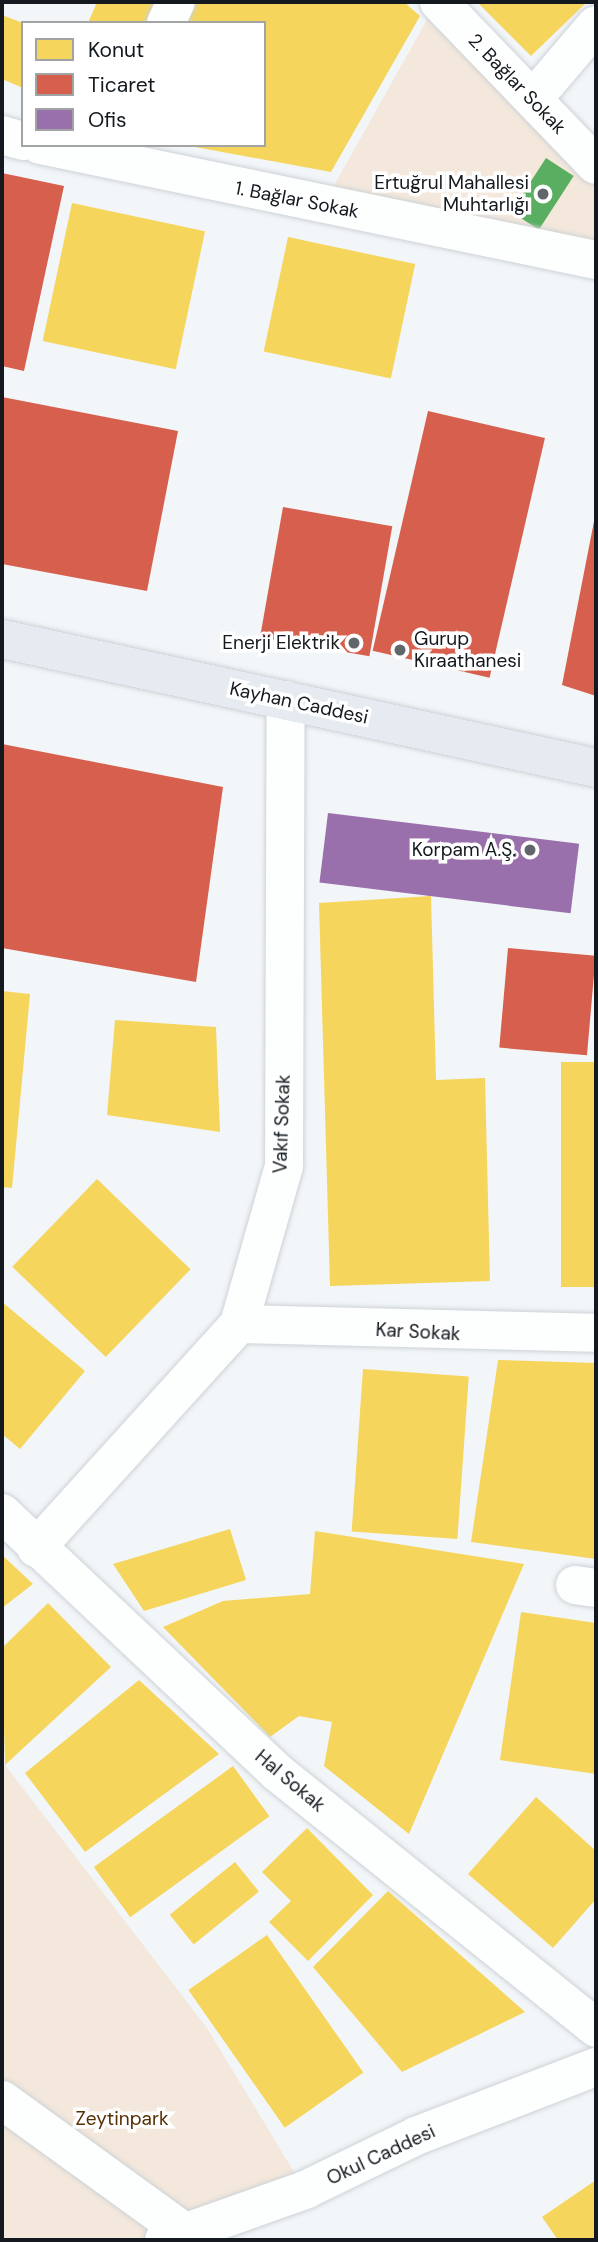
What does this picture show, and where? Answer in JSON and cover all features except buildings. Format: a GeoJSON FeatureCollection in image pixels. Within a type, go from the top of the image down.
{"type":"FeatureCollection","features":[{"type":"Feature","properties":{"kind":"main road","name":"Kayhan Caddesi"},"geometry":{"type":"LineString","coordinates":[[2,639],[596,768]]}},
{"type":"Feature","properties":{"kind":"street"},"geometry":{"type":"LineString","coordinates":[[167,21],[176,2]]}},
{"type":"Feature","properties":{"kind":"street","name":"2. Bağlar Sokak"},"geometry":{"type":"LineString","coordinates":[[439,2],[596,165]]}},
{"type":"Feature","properties":{"kind":"street"},"geometry":{"type":"LineString","coordinates":[[533,99],[596,25]]}},
{"type":"Feature","properties":{"kind":"street"},"geometry":{"type":"LineString","coordinates":[[2,135],[21,140]]}},
{"type":"Feature","properties":{"kind":"street","name":"1. Bağlar Sokak"},"geometry":{"type":"LineString","coordinates":[[56,147],[104,153],[596,260]]}},
{"type":"Feature","properties":{"kind":"street","name":"Vakıf Sokak"},"geometry":{"type":"LineString","coordinates":[[36,1548],[239,1324],[284,1166],[286,700]]}},
{"type":"Feature","properties":{"kind":"street","name":"Kar Sokak"},"geometry":{"type":"LineString","coordinates":[[239,1324],[596,1333]]}},
{"type":"Feature","properties":{"kind":"street","name":"Hal Sokak"},"geometry":{"type":"LineString","coordinates":[[2,1513],[36,1548],[278,1773],[596,2028]]}},
{"type":"Feature","properties":{"kind":"street","name":"Okul Caddesi"},"geometry":{"type":"LineString","coordinates":[[175,2236],[305,2190],[416,2136],[596,2067]]}},
{"type":"Feature","properties":{"kind":"street"},"geometry":{"type":"LineString","coordinates":[[2,2101],[175,2236]]}},
{"type":"Feature","properties":{"kind":"green space"},"geometry":{"type":"Polygon","coordinates":[[[437,2],[596,165],[596,260],[323,205],[437,2]]]}},
{"type":"Feature","properties":{"kind":"green space","name":"Zeytinpark"},"geometry":{"type":"Polygon","coordinates":[[[2,1761],[207,2028],[305,2190],[164,2240],[2,2240],[2,1761]]]}},
{"type":"Feature","properties":{"kind":"place","name":"Ertuğrul Mahallesi Muhtarlığı"},"geometry":{"type":"Point","coordinates":[543,194]}},
{"type":"Feature","properties":{"kind":"place","name":"Enerji Elektrik"},"geometry":{"type":"Point","coordinates":[354,643]}},
{"type":"Feature","properties":{"kind":"place","name":"Gurup Kıraathanesi"},"geometry":{"type":"Point","coordinates":[400,650]}},
{"type":"Feature","properties":{"kind":"place","name":"Korpam A.Ş."},"geometry":{"type":"Point","coordinates":[530,850]}}]}
